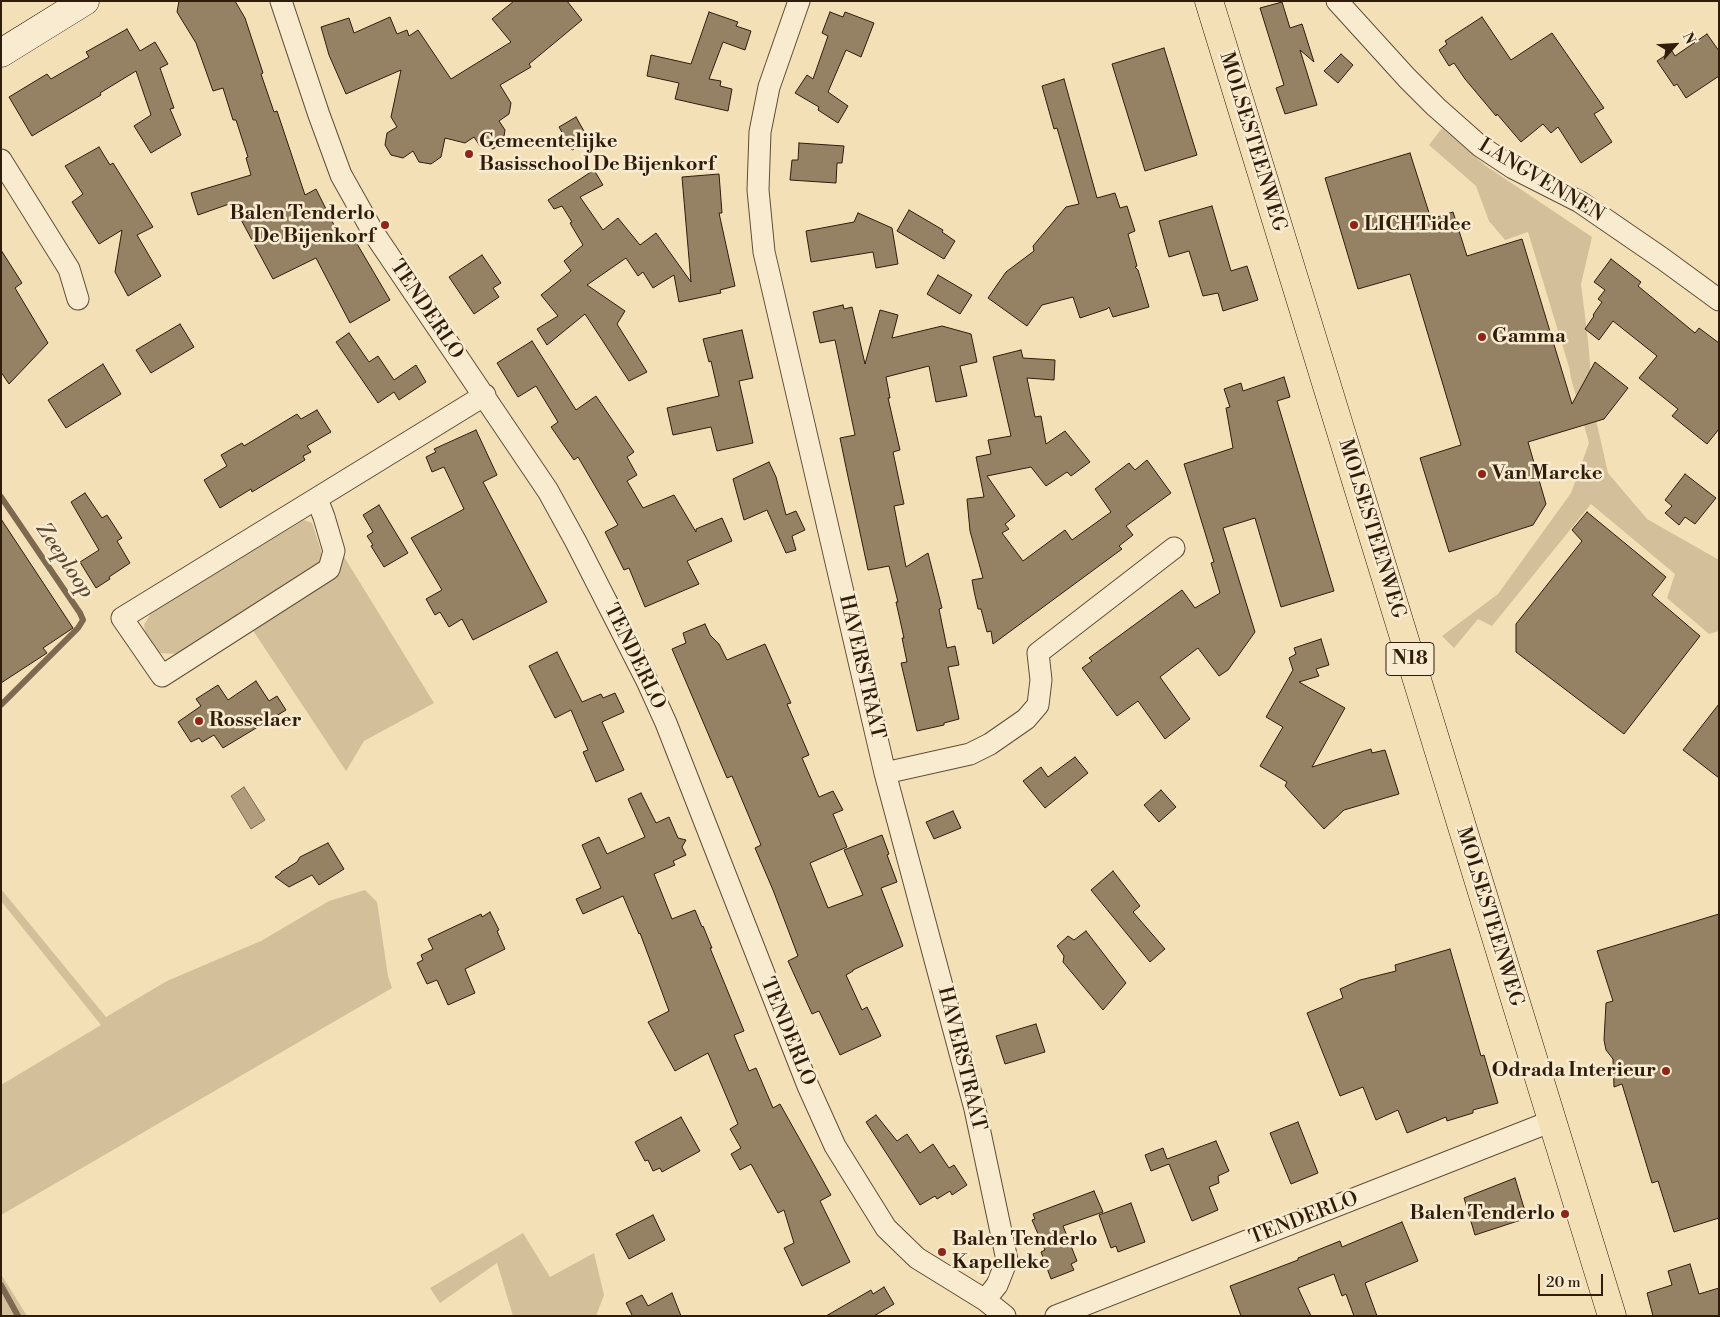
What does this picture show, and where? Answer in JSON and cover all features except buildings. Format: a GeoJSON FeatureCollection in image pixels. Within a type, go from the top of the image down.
{"type":"FeatureCollection","features":[{"type":"Feature","properties":{"kind":"main road","name":"MOLSESTEENWEG"},"geometry":{"type":"LineString","coordinates":[[1209,1],[1612,1316]]}},
{"type":"Feature","properties":{"kind":"street"},"geometry":{"type":"LineString","coordinates":[[1,53],[85,1]]}},
{"type":"Feature","properties":{"kind":"street","name":"TENDERLO"},"geometry":{"type":"LineString","coordinates":[[281,1],[319,116],[341,175],[373,232],[548,491],[647,682],[666,723],[808,1086],[835,1146],[886,1228],[917,1258],[985,1300]]}},
{"type":"Feature","properties":{"kind":"street","name":"HAVERSTRAAT"},"geometry":{"type":"LineString","coordinates":[[799,1],[769,87],[760,132],[758,190],[764,252],[885,773],[975,1109],[1007,1260],[997,1285],[985,1300]]}},
{"type":"Feature","properties":{"kind":"street","name":"LANGVENNEN"},"geometry":{"type":"LineString","coordinates":[[1337,1],[1407,78],[1480,146],[1513,168],[1587,207],[1719,300]]}},
{"type":"Feature","properties":{"kind":"street"},"geometry":{"type":"LineString","coordinates":[[1,160],[69,269],[78,299]]}},
{"type":"Feature","properties":{"kind":"street"},"geometry":{"type":"LineString","coordinates":[[317,499],[334,551],[329,569],[162,676],[122,618],[485,396]]}},
{"type":"Feature","properties":{"kind":"street"},"geometry":{"type":"LineString","coordinates":[[885,773],[970,754],[990,744],[1026,719],[1038,705],[1041,680],[1038,653],[1174,548]]}},
{"type":"Feature","properties":{"kind":"street","name":"TENDERLO"},"geometry":{"type":"LineString","coordinates":[[1056,1316],[1552,1121]]}},
{"type":"Feature","properties":{"kind":"street"},"geometry":{"type":"LineString","coordinates":[[985,1300],[1005,1316]]}},
{"type":"Feature","properties":{"kind":"shaded area"},"geometry":{"type":"Polygon","coordinates":[[[1442,128],[1486,166],[1592,237],[1581,284],[1594,411],[1608,473],[1647,519],[1719,560],[1719,631],[1709,634],[1667,598],[1675,574],[1591,504],[1492,626],[1478,619],[1454,648],[1442,636],[1498,594],[1571,493],[1589,443],[1569,367],[1528,232],[1505,240],[1489,221],[1476,186],[1429,145],[1442,128]]]}},
{"type":"Feature","properties":{"kind":"shaded area"},"geometry":{"type":"Polygon","coordinates":[[[304,520],[312,523],[321,550],[322,559],[315,569],[179,654],[159,653],[151,648],[144,625],[152,611],[304,520]]]}},
{"type":"Feature","properties":{"kind":"shaded area"},"geometry":{"type":"Polygon","coordinates":[[[343,555],[434,703],[364,741],[346,771],[252,629],[293,605],[332,578],[343,555]]]}},
{"type":"Feature","properties":{"kind":"shaded area"},"geometry":{"type":"Polygon","coordinates":[[[244,787],[265,820],[251,829],[231,796],[244,787]]]}},
{"type":"Feature","properties":{"kind":"shaded area"},"geometry":{"type":"Polygon","coordinates":[[[1,889],[106,1017],[167,981],[262,941],[329,901],[365,890],[377,902],[388,976],[392,988],[1,1215],[1,1085],[101,1025],[1,901],[1,889]]]}},
{"type":"Feature","properties":{"kind":"shaded area"},"geometry":{"type":"Polygon","coordinates":[[[523,1233],[550,1277],[594,1253],[604,1295],[596,1316],[513,1316],[497,1263],[440,1303],[430,1288],[523,1233]]]}},
{"type":"Feature","properties":{"kind":"shaded area"},"geometry":{"type":"Polygon","coordinates":[[[1,1274],[27,1316],[1,1316],[1,1274]]]}},
{"type":"Feature","properties":{"kind":"waterway","name":"Zeeploop"},"geometry":{"type":"LineString","coordinates":[[1,497],[83,620],[78,628],[1,705]]}},
{"type":"Feature","properties":{"kind":"waterway","name":"Zeeploop"},"geometry":{"type":"LineString","coordinates":[[1,1285],[18,1316]]}},
{"type":"Feature","properties":{"kind":"place","name":"Gemeentelijke Basisschool De Bijenkorf"},"geometry":{"type":"Point","coordinates":[469,154]}},
{"type":"Feature","properties":{"kind":"place","name":"Balen Tenderlo De Bijenkorf"},"geometry":{"type":"Point","coordinates":[385,225]}},
{"type":"Feature","properties":{"kind":"place","name":"LICHTidee"},"geometry":{"type":"Point","coordinates":[1354,225]}},
{"type":"Feature","properties":{"kind":"place","name":"Gamma"},"geometry":{"type":"Point","coordinates":[1482,337]}},
{"type":"Feature","properties":{"kind":"place","name":"Van Marcke"},"geometry":{"type":"Point","coordinates":[1482,474]}},
{"type":"Feature","properties":{"kind":"place","name":"Rosselaer"},"geometry":{"type":"Point","coordinates":[199,721]}},
{"type":"Feature","properties":{"kind":"place","name":"Odrada Interieur"},"geometry":{"type":"Point","coordinates":[1666,1071]}},
{"type":"Feature","properties":{"kind":"place","name":"Balen Tenderlo"},"geometry":{"type":"Point","coordinates":[1565,1214]}},
{"type":"Feature","properties":{"kind":"place","name":"Balen Tenderlo Kapelleke"},"geometry":{"type":"Point","coordinates":[942,1252]}}]}
